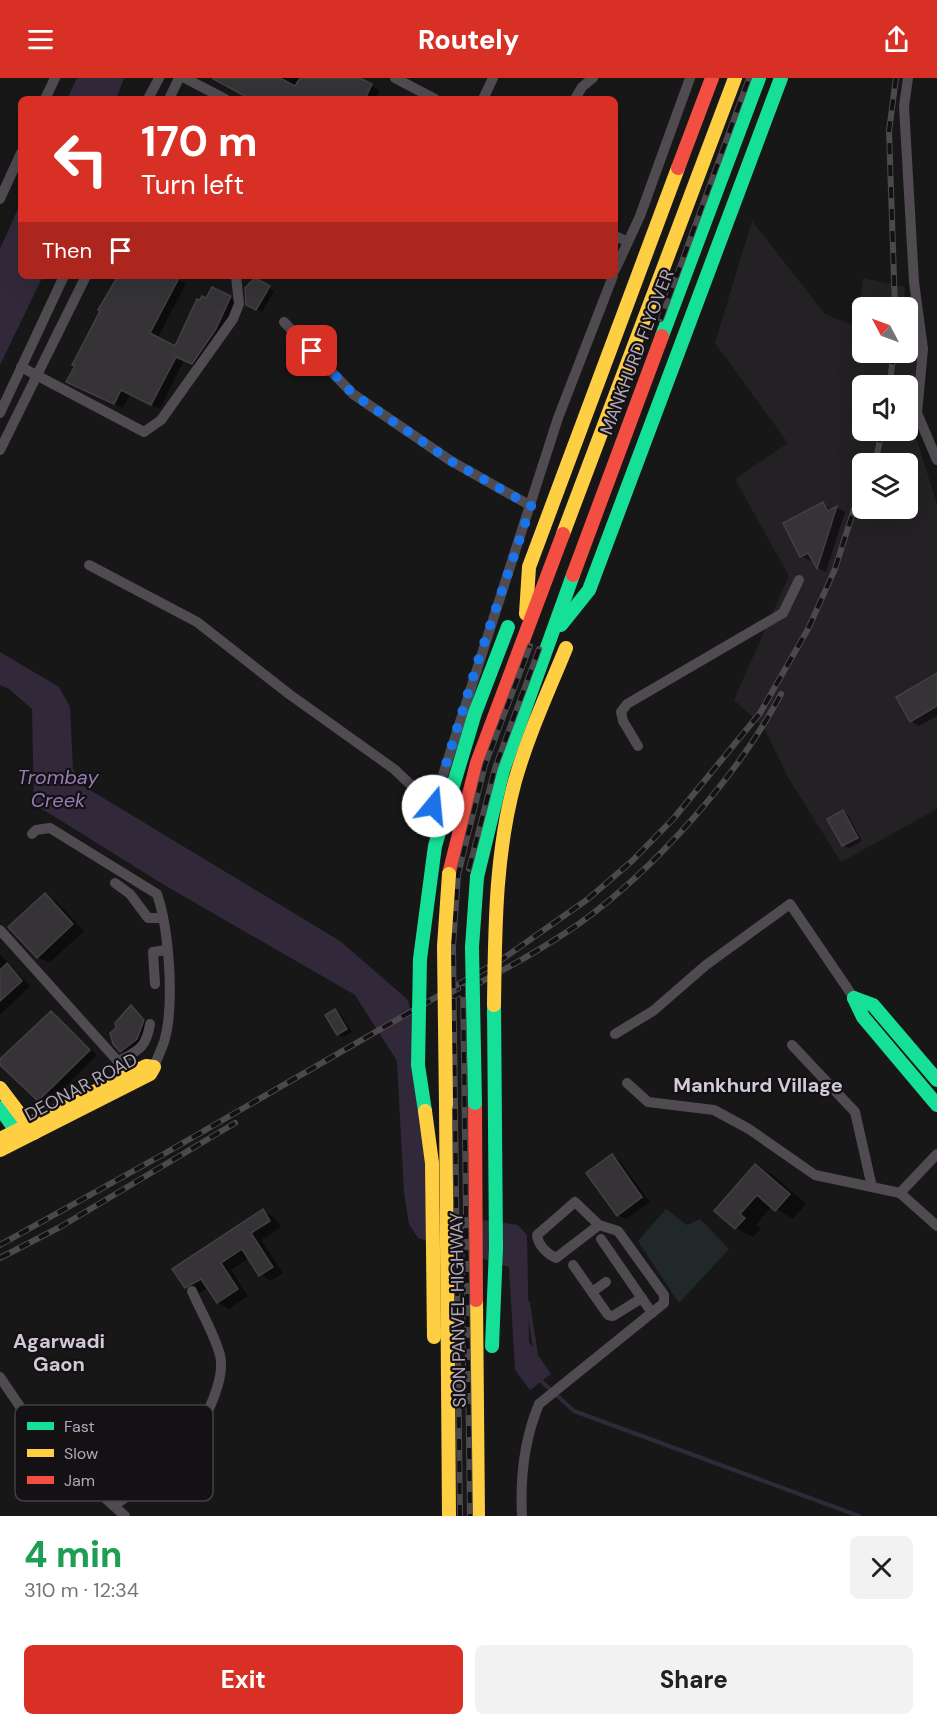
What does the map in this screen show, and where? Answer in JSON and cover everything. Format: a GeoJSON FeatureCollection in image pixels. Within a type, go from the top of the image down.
{"type":"FeatureCollection","features":[{"type":"Feature","properties":{"kind":"main road"},"geometry":{"type":"LineString","coordinates":[[447,1394],[434,1337],[432,1163],[418,1065],[420,959],[435,846],[475,713],[712,78]]}},
{"type":"Feature","properties":{"kind":"main road","name":"MANKHURD FLYOVER"},"geometry":{"type":"LineString","coordinates":[[525,632],[735,78]]}},
{"type":"Feature","properties":{"kind":"main road","name":"MANKHURD FLYOVER"},"geometry":{"type":"LineString","coordinates":[[549,639],[759,78]]}},
{"type":"Feature","properties":{"kind":"main road"},"geometry":{"type":"LineString","coordinates":[[477,1398],[492,1346],[498,1227],[493,1010],[497,878],[510,801],[534,730],[589,590],[781,78]]}},
{"type":"Feature","properties":{"kind":"main road"},"geometry":{"type":"LineString","coordinates":[[525,632],[529,567]]}},
{"type":"Feature","properties":{"kind":"main road"},"geometry":{"type":"LineString","coordinates":[[549,639],[589,590]]}},
{"type":"Feature","properties":{"kind":"main road","name":"SION PANVEL HIGHWAY"},"geometry":{"type":"LineString","coordinates":[[449,1516],[444,946],[449,874],[477,763],[525,632]]}},
{"type":"Feature","properties":{"kind":"main road","name":"SION PANVEL HIGHWAY"},"geometry":{"type":"LineString","coordinates":[[478,1516],[472,947],[477,877],[503,770],[549,639]]}},
{"type":"Feature","properties":{"kind":"main road"},"geometry":{"type":"LineString","coordinates":[[854,998],[873,1005],[937,1080]]}},
{"type":"Feature","properties":{"kind":"main road"},"geometry":{"type":"LineString","coordinates":[[854,998],[863,1017],[937,1105]]}},
{"type":"Feature","properties":{"kind":"main road","name":"DEONAR ROAD"},"geometry":{"type":"LineString","coordinates":[[0,1139],[26,1131],[132,1078],[146,1066],[154,1067]]}},
{"type":"Feature","properties":{"kind":"main road"},"geometry":{"type":"LineString","coordinates":[[0,1088],[26,1131]]}},
{"type":"Feature","properties":{"kind":"main road"},"geometry":{"type":"LineString","coordinates":[[0,1108],[26,1131]]}},
{"type":"Feature","properties":{"kind":"main road","name":"DEONAR ROAD"},"geometry":{"type":"LineString","coordinates":[[0,1150],[26,1131]]}},
{"type":"Feature","properties":{"kind":"street"},"geometry":{"type":"LineString","coordinates":[[46,96],[55,78]]}},
{"type":"Feature","properties":{"kind":"street"},"geometry":{"type":"LineString","coordinates":[[150,96],[159,78]]}},
{"type":"Feature","properties":{"kind":"street"},"geometry":{"type":"LineString","coordinates":[[171,96],[180,78]]}},
{"type":"Feature","properties":{"kind":"street"},"geometry":{"type":"LineString","coordinates":[[185,78],[219,96]]}},
{"type":"Feature","properties":{"kind":"street"},"geometry":{"type":"LineString","coordinates":[[395,78],[425,96]]}},
{"type":"Feature","properties":{"kind":"street"},"geometry":{"type":"LineString","coordinates":[[484,96],[493,78]]}},
{"type":"Feature","properties":{"kind":"street"},"geometry":{"type":"LineString","coordinates":[[577,96],[582,87],[593,78]]}},
{"type":"Feature","properties":{"kind":"street"},"geometry":{"type":"LineString","coordinates":[[618,262],[626,241],[640,216],[690,78]]}},
{"type":"Feature","properties":{"kind":"street"},"geometry":{"type":"LineString","coordinates":[[908,78],[904,106],[914,282],[923,349],[917,412],[937,460]]}},
{"type":"Feature","properties":{"kind":"street"},"geometry":{"type":"LineString","coordinates":[[0,199],[18,160]]}},
{"type":"Feature","properties":{"kind":"street"},"geometry":{"type":"LineString","coordinates":[[640,216],[656,229]]}},
{"type":"Feature","properties":{"kind":"street"},"geometry":{"type":"LineString","coordinates":[[618,237],[626,241]]}},
{"type":"Feature","properties":{"kind":"street"},"geometry":{"type":"LineString","coordinates":[[0,413],[63,279]]}},
{"type":"Feature","properties":{"kind":"street"},"geometry":{"type":"LineString","coordinates":[[0,450],[84,279]]}},
{"type":"Feature","properties":{"kind":"street"},"geometry":{"type":"LineString","coordinates":[[21,367],[144,432],[148,431],[161,420],[233,319],[239,304],[236,279]]}},
{"type":"Feature","properties":{"kind":"street"},"geometry":{"type":"LineString","coordinates":[[89,565],[197,622],[289,694],[394,769],[433,806],[558,418],[612,279]]}},
{"type":"Feature","properties":{"kind":"street"},"geometry":{"type":"LineString","coordinates":[[284,322],[353,394],[451,461],[531,506]]}},
{"type":"Feature","properties":{"kind":"street"},"geometry":{"type":"LineString","coordinates":[[36,335],[52,342]]}},
{"type":"Feature","properties":{"kind":"street"},"geometry":{"type":"LineString","coordinates":[[6,399],[21,405]]}},
{"type":"Feature","properties":{"kind":"street"},"geometry":{"type":"LineString","coordinates":[[638,746],[623,722],[621,712],[627,704],[783,613],[799,580]]}},
{"type":"Feature","properties":{"kind":"street"},"geometry":{"type":"LineString","coordinates":[[32,834],[36,830],[50,828],[148,886],[157,894],[163,918],[170,984],[165,1040],[154,1067]]}},
{"type":"Feature","properties":{"kind":"street"},"geometry":{"type":"LineString","coordinates":[[115,883],[130,894],[148,918],[163,918]]}},
{"type":"Feature","properties":{"kind":"street"},"geometry":{"type":"LineString","coordinates":[[615,1034],[653,1011],[706,965],[790,904],[854,998]]}},
{"type":"Feature","properties":{"kind":"street"},"geometry":{"type":"LineString","coordinates":[[0,930],[132,1078]]}},
{"type":"Feature","properties":{"kind":"street"},"geometry":{"type":"LineString","coordinates":[[155,984],[153,947],[166,950]]}},
{"type":"Feature","properties":{"kind":"street"},"geometry":{"type":"LineString","coordinates":[[119,1061],[142,1048],[147,1041],[150,1024]]}},
{"type":"Feature","properties":{"kind":"street"},"geometry":{"type":"LineString","coordinates":[[792,1045],[855,1112],[872,1187]]}},
{"type":"Feature","properties":{"kind":"street"},"geometry":{"type":"LineString","coordinates":[[627,1083],[648,1102],[714,1110],[748,1129],[815,1175],[900,1193],[937,1226]]}},
{"type":"Feature","properties":{"kind":"street"},"geometry":{"type":"LineString","coordinates":[[900,1193],[937,1154]]}},
{"type":"Feature","properties":{"kind":"street"},"geometry":{"type":"LineString","coordinates":[[522,1516],[520,1477],[533,1418],[539,1404],[664,1303],[664,1295],[618,1231],[599,1225],[576,1202],[537,1235],[538,1241],[549,1255],[556,1258],[599,1225]]}},
{"type":"Feature","properties":{"kind":"street"},"geometry":{"type":"LineString","coordinates":[[602,1239],[652,1313]]}},
{"type":"Feature","properties":{"kind":"street"},"geometry":{"type":"LineString","coordinates":[[573,1265],[608,1315],[613,1316],[642,1298]]}},
{"type":"Feature","properties":{"kind":"street"},"geometry":{"type":"LineString","coordinates":[[592,1292],[606,1282]]}},
{"type":"Feature","properties":{"kind":"street"},"geometry":{"type":"LineString","coordinates":[[192,1291],[220,1355],[221,1368],[215,1395],[210,1405]]}},
{"type":"Feature","properties":{"kind":"street"},"geometry":{"type":"LineString","coordinates":[[0,1377],[19,1405]]}},
{"type":"Feature","properties":{"kind":"street"},"geometry":{"type":"LineString","coordinates":[[108,1501],[125,1516]]}},
{"type":"Feature","properties":{"kind":"street"},"geometry":{"type":"LineString","coordinates":[[114,1506],[120,1501]]}},
{"type":"Feature","properties":{"kind":"shaded area"},"geometry":{"type":"Polygon","coordinates":[[[752,221],[825,314],[852,325],[852,363],[916,363],[915,375],[852,375],[852,441],[917,441],[937,504],[937,809],[841,862],[789,779],[764,728],[734,700],[789,576],[735,479],[788,443],[715,343],[752,221]]]}},
{"type":"Feature","properties":{"kind":"shaded area"},"geometry":{"type":"Polygon","coordinates":[[[863,278],[905,287],[904,297],[860,297],[863,278]]]}},
{"type":"Feature","properties":{"kind":"shaded area"},"geometry":{"type":"Polygon","coordinates":[[[666,1209],[687,1225],[700,1219],[729,1249],[679,1303],[638,1241],[666,1209]]]}},
{"type":"Feature","properties":{"kind":"water"},"geometry":{"type":"Polygon","coordinates":[[[77,78],[124,78],[117,96],[68,96],[77,78]]]}},
{"type":"Feature","properties":{"kind":"water"},"geometry":{"type":"Polygon","coordinates":[[[18,209],[18,279],[42,279],[0,365],[0,249],[18,209]]]}},
{"type":"Feature","properties":{"kind":"water","name":"Trombay Creek"},"geometry":{"type":"Polygon","coordinates":[[[0,652],[59,687],[70,707],[73,769],[85,787],[340,941],[408,1000],[421,1056],[440,1214],[518,1225],[527,1235],[529,1342],[551,1374],[530,1390],[515,1370],[509,1267],[418,1238],[409,1224],[404,1193],[397,1061],[355,995],[166,886],[34,804],[32,709],[9,689],[0,685],[0,652]]]}},
{"type":"Feature","properties":{"kind":"building"},"geometry":{"type":"Polygon","coordinates":[[[212,78],[280,78],[295,86],[300,78],[360,78],[372,84],[366,96],[245,96],[212,78]]]}},
{"type":"Feature","properties":{"kind":"building"},"geometry":{"type":"Polygon","coordinates":[[[116,279],[178,279],[150,333],[175,346],[197,299],[200,300],[202,296],[206,298],[212,287],[231,296],[216,329],[192,364],[176,357],[151,405],[121,390],[114,404],[66,382],[75,366],[72,365],[100,311],[98,310],[116,279]]]}},
{"type":"Feature","properties":{"kind":"building"},"geometry":{"type":"Polygon","coordinates":[[[254,279],[270,286],[256,310],[246,305],[245,288],[254,279]]]}},
{"type":"Feature","properties":{"kind":"building"},"geometry":{"type":"Polygon","coordinates":[[[823,502],[828,511],[837,506],[817,569],[808,553],[800,557],[783,523],[823,502]]]}},
{"type":"Feature","properties":{"kind":"building"},"geometry":{"type":"Polygon","coordinates":[[[937,673],[937,706],[910,722],[896,697],[937,673]]]}},
{"type":"Feature","properties":{"kind":"building"},"geometry":{"type":"Polygon","coordinates":[[[843,810],[858,838],[842,846],[827,819],[843,810]]]}},
{"type":"Feature","properties":{"kind":"building"},"geometry":{"type":"Polygon","coordinates":[[[45,893],[73,924],[37,958],[8,927],[45,893]]]}},
{"type":"Feature","properties":{"kind":"building"},"geometry":{"type":"Polygon","coordinates":[[[7,963],[22,981],[0,1001],[0,970],[7,963]]]}},
{"type":"Feature","properties":{"kind":"building"},"geometry":{"type":"Polygon","coordinates":[[[131,1005],[144,1020],[137,1039],[120,1052],[113,1044],[110,1033],[116,1028],[115,1023],[131,1005]]]}},
{"type":"Feature","properties":{"kind":"building"},"geometry":{"type":"Polygon","coordinates":[[[335,1009],[347,1029],[337,1035],[325,1015],[335,1009]]]}},
{"type":"Feature","properties":{"kind":"building"},"geometry":{"type":"Polygon","coordinates":[[[51,1011],[90,1050],[38,1101],[0,1065],[0,1059],[51,1011]]]}},
{"type":"Feature","properties":{"kind":"building"},"geometry":{"type":"Polygon","coordinates":[[[612,1154],[642,1197],[617,1216],[586,1173],[612,1154]]]}},
{"type":"Feature","properties":{"kind":"building"},"geometry":{"type":"Polygon","coordinates":[[[755,1164],[790,1194],[775,1211],[757,1195],[740,1214],[745,1218],[735,1229],[714,1211],[755,1164]]]}},
{"type":"Feature","properties":{"kind":"building"},"geometry":{"type":"Polygon","coordinates":[[[263,1209],[270,1221],[251,1233],[273,1267],[259,1276],[242,1249],[221,1263],[238,1289],[217,1303],[201,1279],[185,1288],[172,1269],[263,1209]]]}},
{"type":"Feature","properties":{"kind":"waterway"},"geometry":{"type":"LineString","coordinates":[[528,1303],[536,1355]]}},
{"type":"Feature","properties":{"kind":"waterway"},"geometry":{"type":"LineString","coordinates":[[540,1380],[574,1411],[859,1516]]}},
{"type":"Feature","properties":{"kind":"railway"},"geometry":{"type":"LineString","coordinates":[[661,319],[749,78]]}},
{"type":"Feature","properties":{"kind":"railway"},"geometry":{"type":"LineString","coordinates":[[895,297],[889,131],[896,78]]}},
{"type":"Feature","properties":{"kind":"railway"},"geometry":{"type":"LineString","coordinates":[[891,375],[892,363]]}},
{"type":"Feature","properties":{"kind":"railway"},"geometry":{"type":"LineString","coordinates":[[877,453],[880,441]]}},
{"type":"Feature","properties":{"kind":"railway"},"geometry":{"type":"LineString","coordinates":[[0,1245],[162,1155],[504,958],[588,899],[632,861],[674,818],[760,713],[808,629],[835,569],[852,515]]}},
{"type":"Feature","properties":{"kind":"railway"},"geometry":{"type":"LineString","coordinates":[[460,1516],[453,946],[458,875],[485,765],[530,646]]}},
{"type":"Feature","properties":{"kind":"railway"},"geometry":{"type":"LineString","coordinates":[[469,869],[495,768],[539,649]]}},
{"type":"Feature","properties":{"kind":"railway"},"geometry":{"type":"LineString","coordinates":[[453,997],[518,962],[565,933],[637,876],[692,819],[718,788],[742,757],[781,694]]}},
{"type":"Feature","properties":{"kind":"railway"},"geometry":{"type":"LineString","coordinates":[[463,986],[470,1516]]}},
{"type":"Feature","properties":{"kind":"railway"},"geometry":{"type":"LineString","coordinates":[[0,1258],[60,1227],[235,1123]]}},
{"type":"Feature","properties":{"kind":"traffic: fast"},"geometry":{"type":"LineString","coordinates":[[662,336],[759,78]]}},
{"type":"Feature","properties":{"kind":"traffic: fast"},"geometry":{"type":"LineString","coordinates":[[561,625],[589,590],[781,78]]}},
{"type":"Feature","properties":{"kind":"traffic: fast"},"geometry":{"type":"LineString","coordinates":[[477,877],[503,770],[573,575]]}},
{"type":"Feature","properties":{"kind":"traffic: fast"},"geometry":{"type":"LineString","coordinates":[[425,1111],[418,1065],[420,959],[435,846],[475,713],[508,627]]}},
{"type":"Feature","properties":{"kind":"traffic: fast"},"geometry":{"type":"LineString","coordinates":[[475,1103],[472,947],[477,877]]}},
{"type":"Feature","properties":{"kind":"traffic: fast"},"geometry":{"type":"LineString","coordinates":[[854,998],[863,1017],[937,1105]]}},
{"type":"Feature","properties":{"kind":"traffic: fast"},"geometry":{"type":"LineString","coordinates":[[854,998],[873,1005],[937,1080]]}},
{"type":"Feature","properties":{"kind":"traffic: fast"},"geometry":{"type":"LineString","coordinates":[[492,1346],[496,1248],[494,1005]]}},
{"type":"Feature","properties":{"kind":"traffic: fast"},"geometry":{"type":"LineString","coordinates":[[0,1108],[21,1138]]}},
{"type":"Feature","properties":{"kind":"traffic: slow"},"geometry":{"type":"LineString","coordinates":[[563,534],[735,78]]}},
{"type":"Feature","properties":{"kind":"traffic: slow"},"geometry":{"type":"LineString","coordinates":[[526,614],[529,567],[678,168]]}},
{"type":"Feature","properties":{"kind":"traffic: slow"},"geometry":{"type":"LineString","coordinates":[[494,1005],[497,892],[508,809],[526,747],[566,648]]}},
{"type":"Feature","properties":{"kind":"traffic: slow"},"geometry":{"type":"LineString","coordinates":[[446,1105],[444,946],[449,874]]}},
{"type":"Feature","properties":{"kind":"traffic: slow"},"geometry":{"type":"LineString","coordinates":[[0,1139],[146,1066],[154,1067],[150,1074],[0,1150]]}},
{"type":"Feature","properties":{"kind":"traffic: slow"},"geometry":{"type":"LineString","coordinates":[[0,1088],[34,1133]]}},
{"type":"Feature","properties":{"kind":"traffic: slow"},"geometry":{"type":"LineString","coordinates":[[446,1105],[449,1516]]}},
{"type":"Feature","properties":{"kind":"traffic: slow"},"geometry":{"type":"LineString","coordinates":[[425,1111],[432,1163],[434,1337]]}},
{"type":"Feature","properties":{"kind":"traffic: slow"},"geometry":{"type":"LineString","coordinates":[[476,1300],[478,1516]]}},
{"type":"Feature","properties":{"kind":"traffic: jam"},"geometry":{"type":"LineString","coordinates":[[678,168],[712,78]]}},
{"type":"Feature","properties":{"kind":"traffic: jam"},"geometry":{"type":"LineString","coordinates":[[573,575],[662,336]]}},
{"type":"Feature","properties":{"kind":"traffic: jam"},"geometry":{"type":"LineString","coordinates":[[449,874],[477,763],[563,534]]}},
{"type":"Feature","properties":{"kind":"traffic: jam"},"geometry":{"type":"LineString","coordinates":[[475,1103],[476,1300]]}},
{"type":"Feature","properties":{"kind":"district","name":"Mankhurd Village"},"geometry":{"type":"Point","coordinates":[758,1085]}},
{"type":"Feature","properties":{"kind":"district","name":"Agarwadi Gaon"},"geometry":{"type":"Point","coordinates":[59,1352]}},
{"type":"Feature","properties":{"kind":"route"},"geometry":{"type":"LineString","coordinates":[[312,351],[353,394],[451,461],[531,506],[478,661],[433,806]]}}]}
